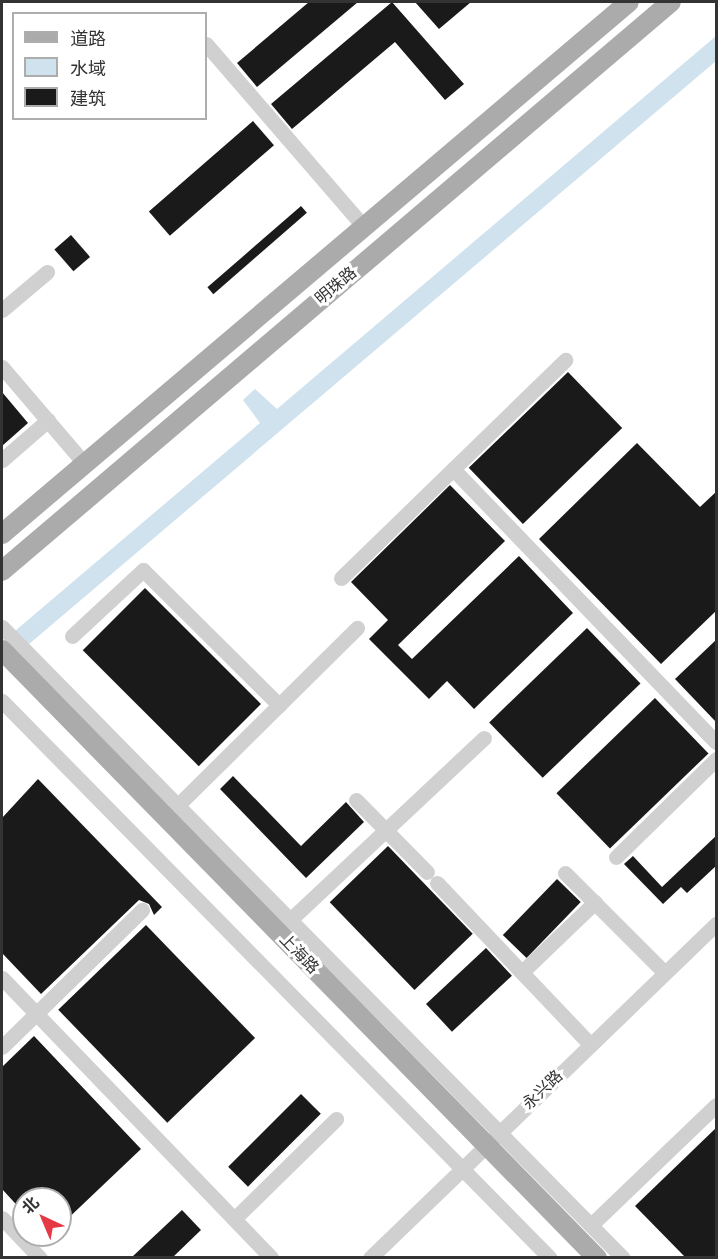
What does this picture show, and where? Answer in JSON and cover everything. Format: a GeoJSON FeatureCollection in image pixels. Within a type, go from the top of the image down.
{"type":"FeatureCollection","features":[{"type":"Feature","properties":{"kind":"main road","name":"明珠路"},"geometry":{"type":"LineString","coordinates":[[2,534],[628,2]]}},
{"type":"Feature","properties":{"kind":"main road","name":"明珠路"},"geometry":{"type":"LineString","coordinates":[[2,571],[670,2]]}},
{"type":"Feature","properties":{"kind":"main road","name":"上海路"},"geometry":{"type":"LineString","coordinates":[[2,650],[597,1257]]}},
{"type":"Feature","properties":{"kind":"main road","name":"上海路"},"geometry":{"type":"LineString","coordinates":[[2,669],[488,1144],[580,1257]]}},
{"type":"Feature","properties":{"kind":"street"},"geometry":{"type":"LineString","coordinates":[[207,45],[363,226]]}},
{"type":"Feature","properties":{"kind":"street"},"geometry":{"type":"LineString","coordinates":[[2,310],[47,272]]}},
{"type":"Feature","properties":{"kind":"street"},"geometry":{"type":"LineString","coordinates":[[341,578],[565,360]]}},
{"type":"Feature","properties":{"kind":"street"},"geometry":{"type":"LineString","coordinates":[[2,367],[84,462]]}},
{"type":"Feature","properties":{"kind":"street"},"geometry":{"type":"LineString","coordinates":[[2,460],[48,420]]}},
{"type":"Feature","properties":{"kind":"street"},"geometry":{"type":"LineString","coordinates":[[453,469],[717,742]]}},
{"type":"Feature","properties":{"kind":"street"},"geometry":{"type":"LineString","coordinates":[[72,636],[143,570],[279,705]]}},
{"type":"Feature","properties":{"kind":"street"},"geometry":{"type":"LineString","coordinates":[[2,627],[290,920],[488,1144],[591,1225],[623,1257]]}},
{"type":"Feature","properties":{"kind":"street"},"geometry":{"type":"LineString","coordinates":[[177,806],[357,628]]}},
{"type":"Feature","properties":{"kind":"street"},"geometry":{"type":"LineString","coordinates":[[2,701],[550,1257]]}},
{"type":"Feature","properties":{"kind":"street"},"geometry":{"type":"LineString","coordinates":[[290,920],[484,738]]}},
{"type":"Feature","properties":{"kind":"street"},"geometry":{"type":"LineString","coordinates":[[616,857],[717,759]]}},
{"type":"Feature","properties":{"kind":"street"},"geometry":{"type":"LineString","coordinates":[[356,800],[590,1044]]}},
{"type":"Feature","properties":{"kind":"street"},"geometry":{"type":"LineString","coordinates":[[565,873],[665,973]]}},
{"type":"Feature","properties":{"kind":"street"},"geometry":{"type":"LineString","coordinates":[[522,972],[595,902]]}},
{"type":"Feature","properties":{"kind":"street"},"geometry":{"type":"LineString","coordinates":[[2,1047],[142,910]]}},
{"type":"Feature","properties":{"kind":"street","name":"永兴路"},"geometry":{"type":"LineString","coordinates":[[370,1257],[717,924]]}},
{"type":"Feature","properties":{"kind":"street"},"geometry":{"type":"LineString","coordinates":[[2,978],[271,1257]]}},
{"type":"Feature","properties":{"kind":"street"},"geometry":{"type":"LineString","coordinates":[[591,1225],[717,1105]]}},
{"type":"Feature","properties":{"kind":"street"},"geometry":{"type":"LineString","coordinates":[[234,1219],[336,1119]]}},
{"type":"Feature","properties":{"kind":"street"},"geometry":{"type":"LineString","coordinates":[[2,1218],[40,1257]]}},
{"type":"Feature","properties":{"kind":"water"},"geometry":{"type":"Polygon","coordinates":[[[716,36],[716,61],[2,667],[2,642],[260,423],[243,400],[255,389],[277,409],[716,36]]]}},
{"type":"Feature","properties":{"kind":"building"},"geometry":{"type":"Polygon","coordinates":[[[309,2],[358,2],[257,87],[237,63],[309,2]]]}},
{"type":"Feature","properties":{"kind":"building"},"geometry":{"type":"Polygon","coordinates":[[[392,2],[464,84],[445,100],[395,42],[292,129],[271,104],[392,2]]]}},
{"type":"Feature","properties":{"kind":"building"},"geometry":{"type":"Polygon","coordinates":[[[415,2],[471,2],[439,29],[415,2]]]}},
{"type":"Feature","properties":{"kind":"building"},"geometry":{"type":"Polygon","coordinates":[[[253,121],[274,145],[170,236],[149,212],[253,121]]]}},
{"type":"Feature","properties":{"kind":"building"},"geometry":{"type":"Polygon","coordinates":[[[301,206],[307,213],[213,294],[207,287],[301,206]]]}},
{"type":"Feature","properties":{"kind":"building"},"geometry":{"type":"Polygon","coordinates":[[[71,235],[90,257],[73,271],[54,249],[71,235]]]}},
{"type":"Feature","properties":{"kind":"building"},"geometry":{"type":"Polygon","coordinates":[[[568,372],[622,428],[523,524],[469,468],[568,372]]]}},
{"type":"Feature","properties":{"kind":"building"},"geometry":{"type":"Polygon","coordinates":[[[2,392],[28,423],[2,446],[2,392]]]}},
{"type":"Feature","properties":{"kind":"building"},"geometry":{"type":"Polygon","coordinates":[[[637,443],[700,507],[717,491],[717,610],[661,664],[539,539],[637,443]]]}},
{"type":"Feature","properties":{"kind":"building"},"geometry":{"type":"Polygon","coordinates":[[[450,485],[505,541],[398,645],[412,659],[519,556],[573,613],[474,709],[447,681],[429,699],[369,639],[388,620],[351,582],[450,485]]]}},
{"type":"Feature","properties":{"kind":"building"},"geometry":{"type":"Polygon","coordinates":[[[145,588],[261,704],[199,766],[83,650],[145,588]]]}},
{"type":"Feature","properties":{"kind":"building"},"geometry":{"type":"Polygon","coordinates":[[[587,628],[640,683],[543,778],[489,722],[587,628]]]}},
{"type":"Feature","properties":{"kind":"building"},"geometry":{"type":"Polygon","coordinates":[[[717,639],[717,723],[675,679],[717,639]]]}},
{"type":"Feature","properties":{"kind":"building"},"geometry":{"type":"Polygon","coordinates":[[[655,698],[708,753],[610,849],[556,793],[655,698]]]}},
{"type":"Feature","properties":{"kind":"building"},"geometry":{"type":"Polygon","coordinates":[[[233,776],[301,846],[346,802],[364,822],[306,878],[220,789],[233,776]]]}},
{"type":"Feature","properties":{"kind":"building"},"geometry":{"type":"Polygon","coordinates":[[[38,779],[162,907],[154,915],[149,904],[139,900],[41,994],[2,953],[2,818],[38,779]]]}},
{"type":"Feature","properties":{"kind":"building"},"geometry":{"type":"Polygon","coordinates":[[[717,835],[717,865],[687,893],[681,887],[663,904],[624,864],[633,856],[662,887],[717,835]]]}},
{"type":"Feature","properties":{"kind":"building"},"geometry":{"type":"Polygon","coordinates":[[[388,846],[473,934],[414,990],[330,902],[388,846]]]}},
{"type":"Feature","properties":{"kind":"building"},"geometry":{"type":"Polygon","coordinates":[[[557,879],[581,902],[527,958],[503,935],[557,879]]]}},
{"type":"Feature","properties":{"kind":"building"},"geometry":{"type":"Polygon","coordinates":[[[146,925],[255,1038],[167,1123],[58,1010],[146,925]]]}},
{"type":"Feature","properties":{"kind":"building"},"geometry":{"type":"Polygon","coordinates":[[[486,948],[512,976],[452,1032],[426,1004],[486,948]]]}},
{"type":"Feature","properties":{"kind":"building"},"geometry":{"type":"Polygon","coordinates":[[[34,1036],[141,1149],[72,1215],[72,1187],[12,1187],[12,1200],[2,1189],[2,1067],[34,1036]]]}},
{"type":"Feature","properties":{"kind":"building"},"geometry":{"type":"Polygon","coordinates":[[[301,1094],[321,1114],[248,1187],[228,1167],[301,1094]]]}},
{"type":"Feature","properties":{"kind":"building"},"geometry":{"type":"Polygon","coordinates":[[[717,1127],[717,1257],[685,1257],[635,1206],[717,1127]]]}},
{"type":"Feature","properties":{"kind":"building"},"geometry":{"type":"Polygon","coordinates":[[[182,1210],[201,1230],[173,1257],[132,1257],[182,1210]]]}}]}
